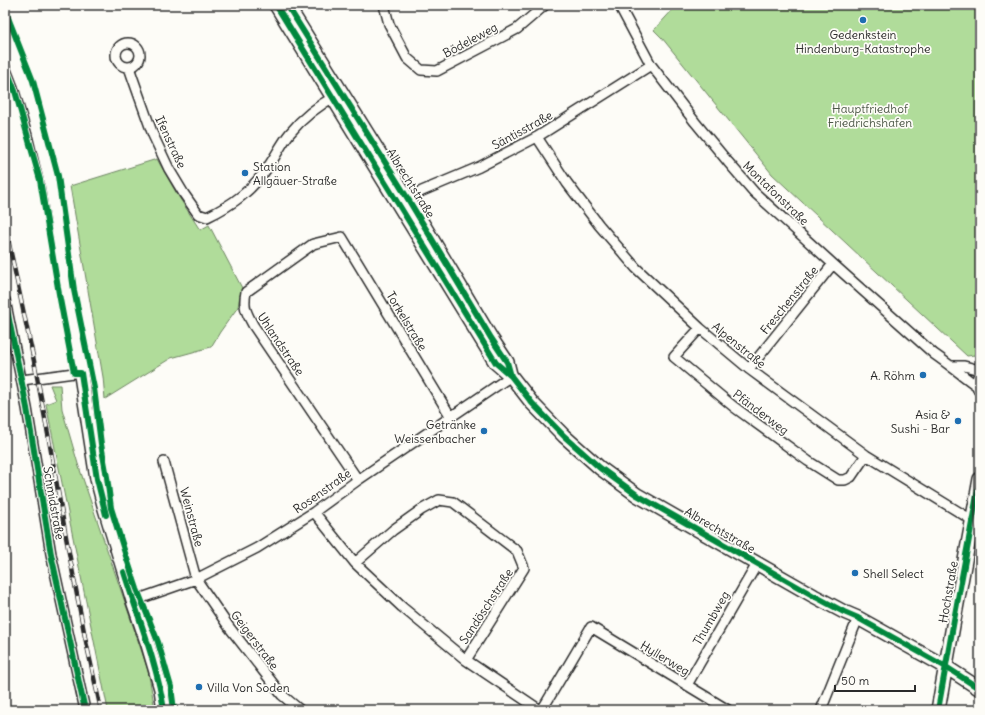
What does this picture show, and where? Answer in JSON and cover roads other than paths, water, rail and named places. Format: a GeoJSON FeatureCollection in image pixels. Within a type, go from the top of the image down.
{"type":"FeatureCollection","features":[{"type":"Feature","properties":{"kind":"main road","name":"Albrechtstraße"},"geometry":{"type":"LineString","coordinates":[[276,5],[337,94]]}},
{"type":"Feature","properties":{"kind":"main road","name":"Albrechtstraße"},"geometry":{"type":"LineString","coordinates":[[287,5],[337,94],[403,201],[507,362],[511,376],[532,403],[564,436],[600,468],[637,495],[757,564],[946,667],[980,689]]}},
{"type":"Feature","properties":{"kind":"main road"},"geometry":{"type":"LineString","coordinates":[[5,33],[24,84],[39,132],[51,181],[97,479],[161,689],[164,710]]}},
{"type":"Feature","properties":{"kind":"main road"},"geometry":{"type":"LineString","coordinates":[[980,377],[980,388]]}},
{"type":"Feature","properties":{"kind":"main road","name":"Hochstraße"},"geometry":{"type":"LineString","coordinates":[[938,710],[980,479]]}},
{"type":"Feature","properties":{"kind":"street","name":"Bödeleweg"},"geometry":{"type":"LineString","coordinates":[[384,5],[389,24],[407,58],[421,70],[437,71],[517,29],[546,5]]}},
{"type":"Feature","properties":{"kind":"street","name":"Montafonstraße"},"geometry":{"type":"LineString","coordinates":[[619,5],[651,65],[695,122],[754,192],[934,354],[980,388]]}},
{"type":"Feature","properties":{"kind":"street","name":"Säntisstraße"},"geometry":{"type":"LineString","coordinates":[[403,201],[422,191],[479,167],[537,137],[651,65]]}},
{"type":"Feature","properties":{"kind":"street","name":"Ifenstraße"},"geometry":{"type":"LineString","coordinates":[[129,67],[153,135],[169,169],[198,214],[207,217],[233,203],[247,191],[268,167],[289,134],[301,120],[337,94]]}},
{"type":"Feature","properties":{"kind":"street","name":"Alpenstraße"},"geometry":{"type":"LineString","coordinates":[[537,137],[567,183],[599,225],[636,268],[700,328],[749,369],[866,455],[972,520]]}},
{"type":"Feature","properties":{"kind":"street","name":"Torkelstraße"},"geometry":{"type":"LineString","coordinates":[[342,237],[451,417]]}},
{"type":"Feature","properties":{"kind":"street","name":"Uhlandstraße"},"geometry":{"type":"LineString","coordinates":[[342,237],[313,244],[246,292],[244,301],[246,312],[253,325],[358,480]]}},
{"type":"Feature","properties":{"kind":"street","name":"Freschenstraße"},"geometry":{"type":"LineString","coordinates":[[749,369],[833,264]]}},
{"type":"Feature","properties":{"kind":"street","name":"Schmidstraße"},"geometry":{"type":"LineString","coordinates":[[5,300],[22,380],[51,554],[85,710]]}},
{"type":"Feature","properties":{"kind":"street","name":"Pfänderweg"},"geometry":{"type":"LineString","coordinates":[[700,328],[674,357],[734,407],[808,461],[838,480],[845,480],[851,477],[866,455]]}},
{"type":"Feature","properties":{"kind":"street"},"geometry":{"type":"LineString","coordinates":[[951,366],[964,366],[980,370]]}},
{"type":"Feature","properties":{"kind":"street"},"geometry":{"type":"LineString","coordinates":[[22,380],[81,373]]}},
{"type":"Feature","properties":{"kind":"street","name":"Rosenstraße"},"geometry":{"type":"LineString","coordinates":[[133,601],[196,579],[257,548],[314,512],[358,480],[511,376]]}},
{"type":"Feature","properties":{"kind":"street","name":"Weinstraße"},"geometry":{"type":"LineString","coordinates":[[164,462],[196,579]]}},
{"type":"Feature","properties":{"kind":"street","name":"Sandöschstraße"},"geometry":{"type":"LineString","coordinates":[[355,563],[393,530],[421,510],[439,500],[453,502],[517,551],[524,568],[466,660]]}},
{"type":"Feature","properties":{"kind":"street","name":"Sandöschstraße"},"geometry":{"type":"LineString","coordinates":[[314,512],[355,563],[402,607],[466,660],[541,710]]}},
{"type":"Feature","properties":{"kind":"street","name":"Thumbweg"},"geometry":{"type":"LineString","coordinates":[[686,684],[757,564]]}},
{"type":"Feature","properties":{"kind":"street","name":"Geigerstraße"},"geometry":{"type":"LineString","coordinates":[[196,579],[230,627],[282,695],[300,710]]}},
{"type":"Feature","properties":{"kind":"street"},"geometry":{"type":"LineString","coordinates":[[821,710],[858,618]]}},
{"type":"Feature","properties":{"kind":"street","name":"Hyllerweg"},"geometry":{"type":"LineString","coordinates":[[541,710],[591,627],[728,710]]}},
{"type":"Feature","properties":{"kind":"railway"},"geometry":{"type":"LineString","coordinates":[[5,225],[34,361],[85,637],[101,710]]}},
{"type":"Feature","properties":{"kind":"place","name":"Gedenkstein Hindenburg-Katastrophe"},"geometry":{"type":"Point","coordinates":[863,20]}},
{"type":"Feature","properties":{"kind":"place","name":"Station Allgäuer-Straße"},"geometry":{"type":"Point","coordinates":[245,173]}},
{"type":"Feature","properties":{"kind":"place","name":"A. Röhm"},"geometry":{"type":"Point","coordinates":[923,375]}},
{"type":"Feature","properties":{"kind":"place","name":"Asia & Sushi - Bar"},"geometry":{"type":"Point","coordinates":[958,421]}},
{"type":"Feature","properties":{"kind":"place","name":"Getränke Weissenbacher"},"geometry":{"type":"Point","coordinates":[484,431]}},
{"type":"Feature","properties":{"kind":"place","name":"Shell Select"},"geometry":{"type":"Point","coordinates":[855,573]}},
{"type":"Feature","properties":{"kind":"place","name":"Villa Von Soden"},"geometry":{"type":"Point","coordinates":[199,687]}},
{"type":"Feature","properties":{"kind":"park label","name":"Hauptfriedhof Friedrichshafen"},"geometry":{"type":"Point","coordinates":[870,115]}}]}
